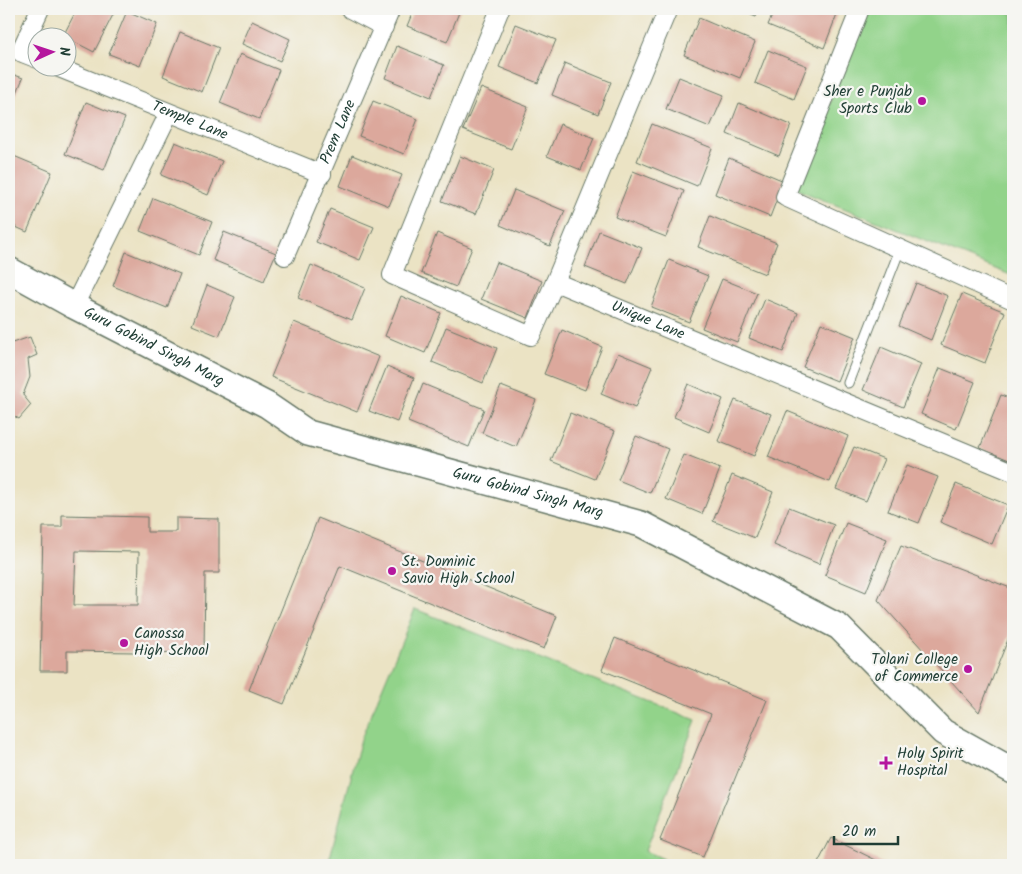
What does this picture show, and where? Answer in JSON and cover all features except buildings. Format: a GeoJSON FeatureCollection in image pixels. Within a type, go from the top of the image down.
{"type":"FeatureCollection","features":[{"type":"Feature","properties":{"kind":"street"},"geometry":{"type":"LineString","coordinates":[[31,28],[40,9]]}},
{"type":"Feature","properties":{"kind":"street"},"geometry":{"type":"LineString","coordinates":[[350,9],[384,27]]}},
{"type":"Feature","properties":{"kind":"street","name":"Prem Lane"},"geometry":{"type":"LineString","coordinates":[[285,256],[322,174],[391,9]]}},
{"type":"Feature","properties":{"kind":"street"},"geometry":{"type":"LineString","coordinates":[[500,9],[392,275],[531,336],[556,282],[668,9]]}},
{"type":"Feature","properties":{"kind":"street"},"geometry":{"type":"LineString","coordinates":[[860,9],[785,197],[1013,300]]}},
{"type":"Feature","properties":{"kind":"street"},"geometry":{"type":"LineString","coordinates":[[28,35],[20,52],[28,55]]}},
{"type":"Feature","properties":{"kind":"street","name":"Temple Lane"},"geometry":{"type":"LineString","coordinates":[[78,76],[322,174]]}},
{"type":"Feature","properties":{"kind":"street"},"geometry":{"type":"LineString","coordinates":[[74,306],[169,113]]}},
{"type":"Feature","properties":{"kind":"street","name":"Guru Gobind Singh Marg"},"geometry":{"type":"LineString","coordinates":[[9,270],[74,306],[267,405],[308,434],[641,524],[839,626],[943,732],[1013,771]]}},
{"type":"Feature","properties":{"kind":"street","name":"Unique Lane"},"geometry":{"type":"LineString","coordinates":[[556,282],[1013,472]]}},
{"type":"Feature","properties":{"kind":"lane"},"geometry":{"type":"LineString","coordinates":[[848,383],[900,249]]}},
{"type":"Feature","properties":{"kind":"green space","name":"Sher e Punjab Sports Club"},"geometry":{"type":"Polygon","coordinates":[[[867,9],[1000,9],[1013,14],[1013,276],[796,189],[867,9]]]}},
{"type":"Feature","properties":{"kind":"green space"},"geometry":{"type":"Polygon","coordinates":[[[415,609],[696,720],[645,851],[663,859],[660,865],[328,865],[361,739],[415,609]]]}},
{"type":"Feature","properties":{"kind":"place","name":"Sher e Punjab Sports Club"},"geometry":{"type":"Point","coordinates":[922,101]}},
{"type":"Feature","properties":{"kind":"place","name":"St. Dominic Savio High School"},"geometry":{"type":"Point","coordinates":[392,571]}},
{"type":"Feature","properties":{"kind":"place","name":"Canossa High School"},"geometry":{"type":"Point","coordinates":[124,643]}},
{"type":"Feature","properties":{"kind":"place","name":"Tolani College of Commerce"},"geometry":{"type":"Point","coordinates":[968,669]}},
{"type":"Feature","properties":{"kind":"place","name":"Holy Spirit Hospital"},"geometry":{"type":"Point","coordinates":[886,763]}}]}
